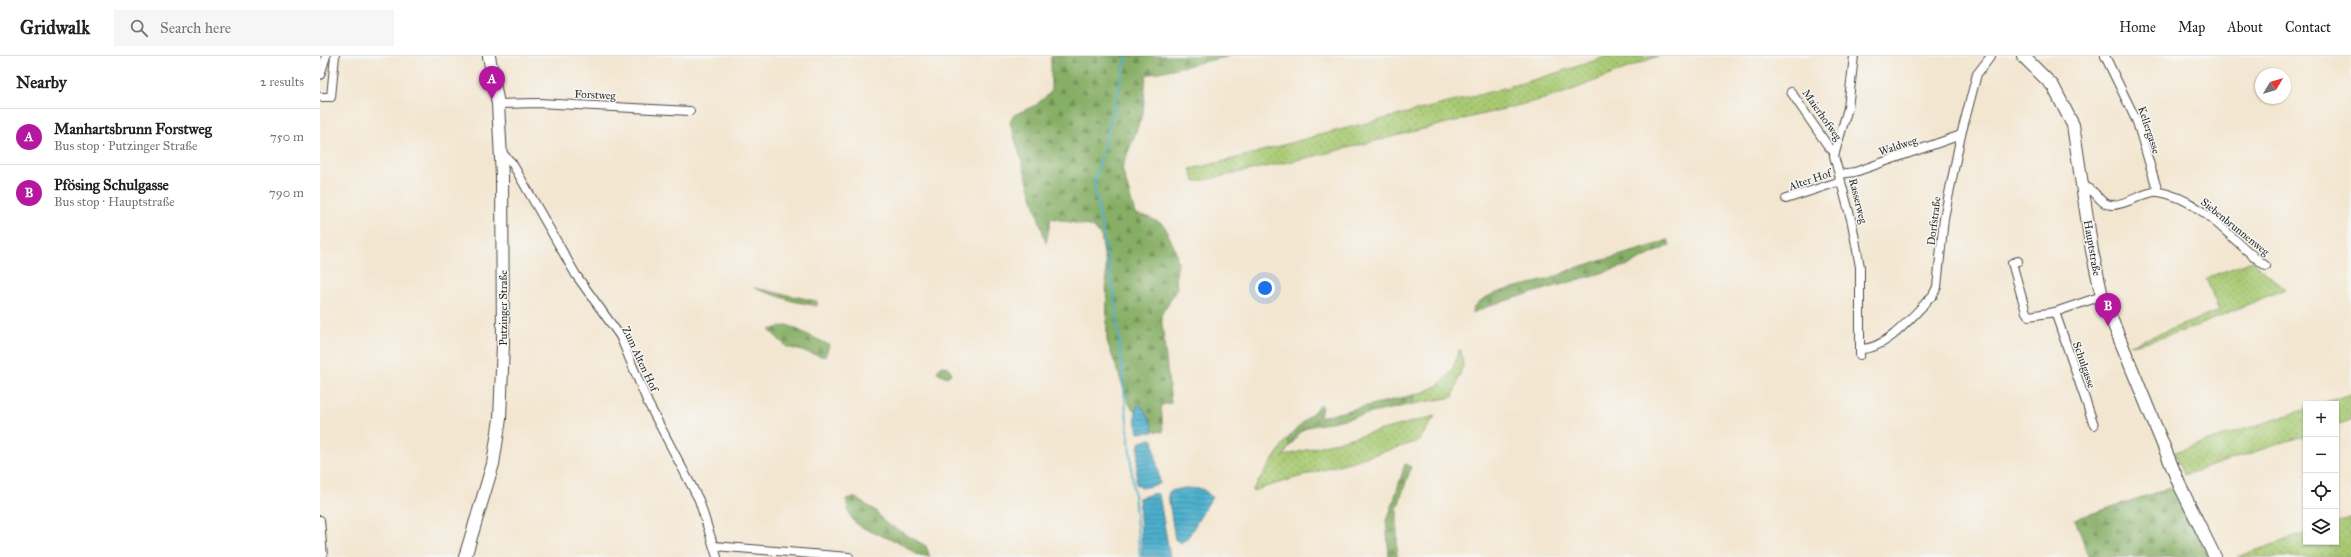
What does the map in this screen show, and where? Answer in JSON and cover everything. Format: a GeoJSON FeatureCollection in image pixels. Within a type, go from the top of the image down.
{"type":"FeatureCollection","features":[{"type":"Feature","properties":{"kind":"street"},"geometry":{"type":"LineString","coordinates":[[320,75],[326,56]]}},
{"type":"Feature","properties":{"kind":"street"},"geometry":{"type":"LineString","coordinates":[[320,97],[331,97],[335,56]]}},
{"type":"Feature","properties":{"kind":"street","name":"Putzinger Straße"},"geometry":{"type":"LineString","coordinates":[[465,557],[493,464],[500,419],[503,336],[501,152],[498,104],[489,56]]}},
{"type":"Feature","properties":{"kind":"street"},"geometry":{"type":"LineString","coordinates":[[1834,152],[1848,108],[1854,56]]}},
{"type":"Feature","properties":{"kind":"street","name":"Hauptstraße"},"geometry":{"type":"LineString","coordinates":[[2023,56],[2053,86],[2068,114],[2076,135],[2092,251],[2102,296],[2169,460],[2214,557]]}},
{"type":"Feature","properties":{"kind":"street","name":"Kellergasse"},"geometry":{"type":"LineString","coordinates":[[2105,56],[2137,122],[2158,192]]}},
{"type":"Feature","properties":{"kind":"street","name":"Dorfstraße"},"geometry":{"type":"LineString","coordinates":[[1860,352],[1877,346],[1888,339],[1936,291],[1940,273],[1944,218],[1961,135],[1977,74],[1987,58]]}},
{"type":"Feature","properties":{"kind":"street","name":"Maierhofweg"},"geometry":{"type":"LineString","coordinates":[[1791,92],[1828,146],[1834,152]]}},
{"type":"Feature","properties":{"kind":"street","name":"Forstweg"},"geometry":{"type":"LineString","coordinates":[[498,104],[538,103],[690,111]]}},
{"type":"Feature","properties":{"kind":"street","name":"Waldweg"},"geometry":{"type":"LineString","coordinates":[[1840,177],[1961,135]]}},
{"type":"Feature","properties":{"kind":"street","name":"Zum Alten Hof"},"geometry":{"type":"LineString","coordinates":[[501,152],[512,163],[576,275],[620,336],[648,403],[699,500],[717,557]]}},
{"type":"Feature","properties":{"kind":"street","name":"Rasserweg"},"geometry":{"type":"LineString","coordinates":[[1834,152],[1834,161],[1840,177],[1852,223],[1860,267],[1860,352]]}},
{"type":"Feature","properties":{"kind":"street","name":"Alter Hof"},"geometry":{"type":"LineString","coordinates":[[1786,199],[1840,177]]}},
{"type":"Feature","properties":{"kind":"street"},"geometry":{"type":"LineString","coordinates":[[2083,187],[2089,188],[2099,199],[2111,205],[2158,192]]}},
{"type":"Feature","properties":{"kind":"street","name":"Siebenbrunnenweg"},"geometry":{"type":"LineString","coordinates":[[2158,192],[2191,205],[2237,240],[2266,266]]}},
{"type":"Feature","properties":{"kind":"street"},"geometry":{"type":"LineString","coordinates":[[2018,261],[2012,263],[2026,312],[2029,316],[2055,312],[2102,296]]}},
{"type":"Feature","properties":{"kind":"street","name":"Schulgasse"},"geometry":{"type":"LineString","coordinates":[[2055,312],[2094,425]]}},
{"type":"Feature","properties":{"kind":"street"},"geometry":{"type":"LineString","coordinates":[[320,520],[323,557]]}},
{"type":"Feature","properties":{"kind":"street"},"geometry":{"type":"LineString","coordinates":[[714,546],[849,557]]}},
{"type":"Feature","properties":{"kind":"green space"},"geometry":{"type":"Polygon","coordinates":[[[1051,56],[1230,56],[1146,75],[1143,113],[1122,168],[1135,214],[1148,217],[1164,225],[1175,249],[1178,263],[1176,276],[1177,289],[1161,315],[1171,403],[1161,405],[1163,432],[1155,431],[1130,406],[1107,341],[1106,265],[1101,236],[1093,227],[1051,218],[1046,243],[1010,122],[1014,115],[1036,105],[1051,92],[1051,56]]]}},
{"type":"Feature","properties":{"kind":"green space"},"geometry":{"type":"Polygon","coordinates":[[[1608,56],[1658,56],[1567,92],[1544,99],[1311,157],[1195,182],[1190,169],[1508,87],[1608,56]]]}},
{"type":"Feature","properties":{"kind":"green space"},"geometry":{"type":"Polygon","coordinates":[[[1668,240],[1670,245],[1629,265],[1494,304],[1472,313],[1474,307],[1479,302],[1498,292],[1552,278],[1572,269],[1668,240]]]}},
{"type":"Feature","properties":{"kind":"green space"},"geometry":{"type":"Polygon","coordinates":[[[2252,261],[2285,289],[2169,336],[2130,345],[2219,311],[2206,278],[2252,261]]]}},
{"type":"Feature","properties":{"kind":"green space"},"geometry":{"type":"Polygon","coordinates":[[[754,288],[817,301],[817,306],[792,301],[754,288]]]}},
{"type":"Feature","properties":{"kind":"green space"},"geometry":{"type":"Polygon","coordinates":[[[788,325],[829,345],[825,357],[787,347],[769,330],[788,325]]]}},
{"type":"Feature","properties":{"kind":"green space"},"geometry":{"type":"Polygon","coordinates":[[[1461,350],[1463,365],[1453,397],[1413,404],[1414,395],[1437,385],[1449,375],[1456,360],[1458,351],[1461,350]]]}},
{"type":"Feature","properties":{"kind":"green space"},"geometry":{"type":"Polygon","coordinates":[[[941,366],[948,367],[952,373],[947,377],[937,372],[941,366]]]}},
{"type":"Feature","properties":{"kind":"green space"},"geometry":{"type":"Polygon","coordinates":[[[2351,394],[2351,420],[2339,424],[2339,401],[2329,401],[2351,394]]]}},
{"type":"Feature","properties":{"kind":"green space"},"geometry":{"type":"Polygon","coordinates":[[[1414,395],[1413,404],[1308,427],[1301,431],[1290,446],[1287,439],[1320,405],[1322,406],[1320,417],[1414,395]]]}},
{"type":"Feature","properties":{"kind":"green space"},"geometry":{"type":"Polygon","coordinates":[[[2303,410],[2303,436],[2184,475],[2175,452],[2303,410]]]}},
{"type":"Feature","properties":{"kind":"green space"},"geometry":{"type":"Polygon","coordinates":[[[1435,416],[1419,441],[1252,491],[1287,439],[1290,446],[1283,456],[1435,416]]]}},
{"type":"Feature","properties":{"kind":"green space"},"geometry":{"type":"Polygon","coordinates":[[[1405,464],[1411,467],[1397,509],[1397,557],[1389,557],[1386,520],[1391,510],[1405,464]]]}},
{"type":"Feature","properties":{"kind":"green space"},"geometry":{"type":"Polygon","coordinates":[[[2173,487],[2209,557],[2089,557],[2075,519],[2173,487]]]}},
{"type":"Feature","properties":{"kind":"green space"},"geometry":{"type":"Polygon","coordinates":[[[854,497],[876,511],[884,522],[926,546],[930,557],[915,554],[899,543],[855,523],[849,513],[846,499],[854,497]]]}},
{"type":"Feature","properties":{"kind":"green space"},"geometry":{"type":"Polygon","coordinates":[[[2351,517],[2351,557],[2237,557],[2303,534],[2303,545],[2339,545],[2339,522],[2351,517]]]}},
{"type":"Feature","properties":{"kind":"water"},"geometry":{"type":"Polygon","coordinates":[[[1137,405],[1142,406],[1152,424],[1153,432],[1138,433],[1135,418],[1137,405]]]}},
{"type":"Feature","properties":{"kind":"water"},"geometry":{"type":"Polygon","coordinates":[[[1150,439],[1153,440],[1160,484],[1142,488],[1136,484],[1139,443],[1150,439]]]}},
{"type":"Feature","properties":{"kind":"water"},"geometry":{"type":"Polygon","coordinates":[[[1185,488],[1203,489],[1212,497],[1187,539],[1180,543],[1175,539],[1168,495],[1170,491],[1185,488]]]}},
{"type":"Feature","properties":{"kind":"water"},"geometry":{"type":"Polygon","coordinates":[[[1155,493],[1159,495],[1170,557],[1142,557],[1139,498],[1155,493]]]}},
{"type":"Feature","properties":{"kind":"waterway"},"geometry":{"type":"LineString","coordinates":[[1127,56],[1094,184],[1116,306],[1140,557]]}},
{"type":"Feature","properties":{"kind":"place","name":"Manhartsbrunn Forstweg"},"geometry":{"type":"Point","coordinates":[492,99]}},
{"type":"Feature","properties":{"kind":"place","name":"Pfösing Schulgasse"},"geometry":{"type":"Point","coordinates":[2108,326]}}]}
